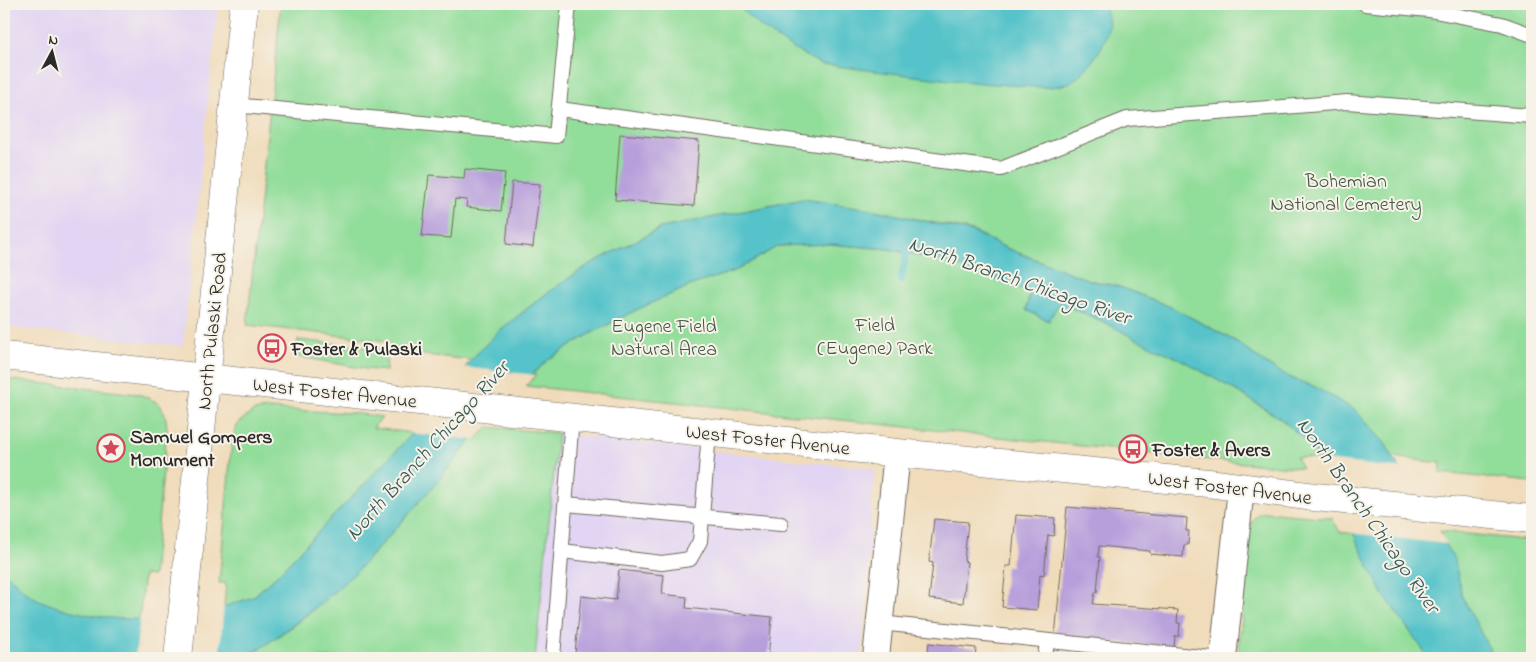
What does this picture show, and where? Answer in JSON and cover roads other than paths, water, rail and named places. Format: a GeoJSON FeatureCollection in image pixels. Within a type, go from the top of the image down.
{"type":"FeatureCollection","features":[{"type":"Feature","properties":{"kind":"main road","name":"North Pulaski Road"},"geometry":{"type":"LineString","coordinates":[[178,658],[244,4]]}},
{"type":"Feature","properties":{"kind":"main road","name":"West Foster Avenue"},"geometry":{"type":"LineString","coordinates":[[4,356],[1532,520]]}},
{"type":"Feature","properties":{"kind":"street"},"geometry":{"type":"LineString","coordinates":[[876,658],[897,453]]}},
{"type":"Feature","properties":{"kind":"street"},"geometry":{"type":"LineString","coordinates":[[1223,658],[1241,488]]}},
{"type":"Feature","properties":{"kind":"lane"},"geometry":{"type":"LineString","coordinates":[[234,105],[556,136],[569,4]]}},
{"type":"Feature","properties":{"kind":"lane"},"geometry":{"type":"LineString","coordinates":[[1365,4],[1430,7],[1502,24],[1532,35]]}},
{"type":"Feature","properties":{"kind":"lane"},"geometry":{"type":"LineString","coordinates":[[559,109],[1000,169],[1127,119],[1347,102],[1532,116]]}},
{"type":"Feature","properties":{"kind":"lane"},"geometry":{"type":"LineString","coordinates":[[553,658],[572,418]]}},
{"type":"Feature","properties":{"kind":"lane"},"geometry":{"type":"LineString","coordinates":[[562,551],[662,563],[690,560],[700,542],[709,433]]}},
{"type":"Feature","properties":{"kind":"lane"},"geometry":{"type":"LineString","coordinates":[[566,504],[781,524]]}},
{"type":"Feature","properties":{"kind":"lane"},"geometry":{"type":"LineString","coordinates":[[880,623],[1211,658]]}},
{"type":"Feature","properties":{"kind":"lane"},"geometry":{"type":"LineString","coordinates":[[1045,658],[1047,641]]}},
{"type":"Feature","properties":{"kind":"water"},"geometry":{"type":"Polygon","coordinates":[[[738,4],[1102,4],[1109,20],[1109,25],[1107,35],[1099,51],[1077,78],[1060,86],[1030,87],[938,79],[821,64],[788,46],[764,29],[738,4]]]}},
{"type":"Feature","properties":{"kind":"water","name":"North Branch Chicago River"},"geometry":{"type":"Polygon","coordinates":[[[803,199],[870,209],[973,232],[1006,248],[1089,280],[1120,287],[1171,307],[1237,342],[1266,364],[1291,378],[1315,387],[1355,410],[1384,442],[1455,561],[1462,596],[1494,658],[1429,658],[1383,594],[1320,459],[1305,440],[1281,419],[1240,393],[1184,361],[1100,320],[1059,303],[1049,321],[1026,310],[1030,292],[951,263],[889,249],[829,244],[778,246],[737,270],[692,285],[638,309],[590,334],[549,359],[499,405],[434,486],[357,571],[298,621],[244,658],[11,658],[4,652],[4,571],[30,595],[40,600],[81,613],[111,618],[136,619],[224,607],[253,597],[278,574],[413,433],[471,360],[499,331],[547,293],[590,264],[661,228],[803,199]]]}},
{"type":"Feature","properties":{"kind":"waterway","name":"North Branch Chicago River"},"geometry":{"type":"LineString","coordinates":[[901,280],[908,245]]}},
{"type":"Feature","properties":{"kind":"place","name":"Foster & Pulaski"},"geometry":{"type":"Point","coordinates":[272,348]}},
{"type":"Feature","properties":{"kind":"place","name":"Samuel Gompers Monument"},"geometry":{"type":"Point","coordinates":[111,448]}},
{"type":"Feature","properties":{"kind":"place","name":"Foster & Avers"},"geometry":{"type":"Point","coordinates":[1133,449]}},
{"type":"Feature","properties":{"kind":"park label","name":"Bohemian National Cemetery"},"geometry":{"type":"Point","coordinates":[1346,192]}},
{"type":"Feature","properties":{"kind":"park label","name":"Eugene Field Natural Area"},"geometry":{"type":"Point","coordinates":[664,336]}},
{"type":"Feature","properties":{"kind":"park label","name":"Field (Eugene) Park"},"geometry":{"type":"Point","coordinates":[875,336]}}]}
